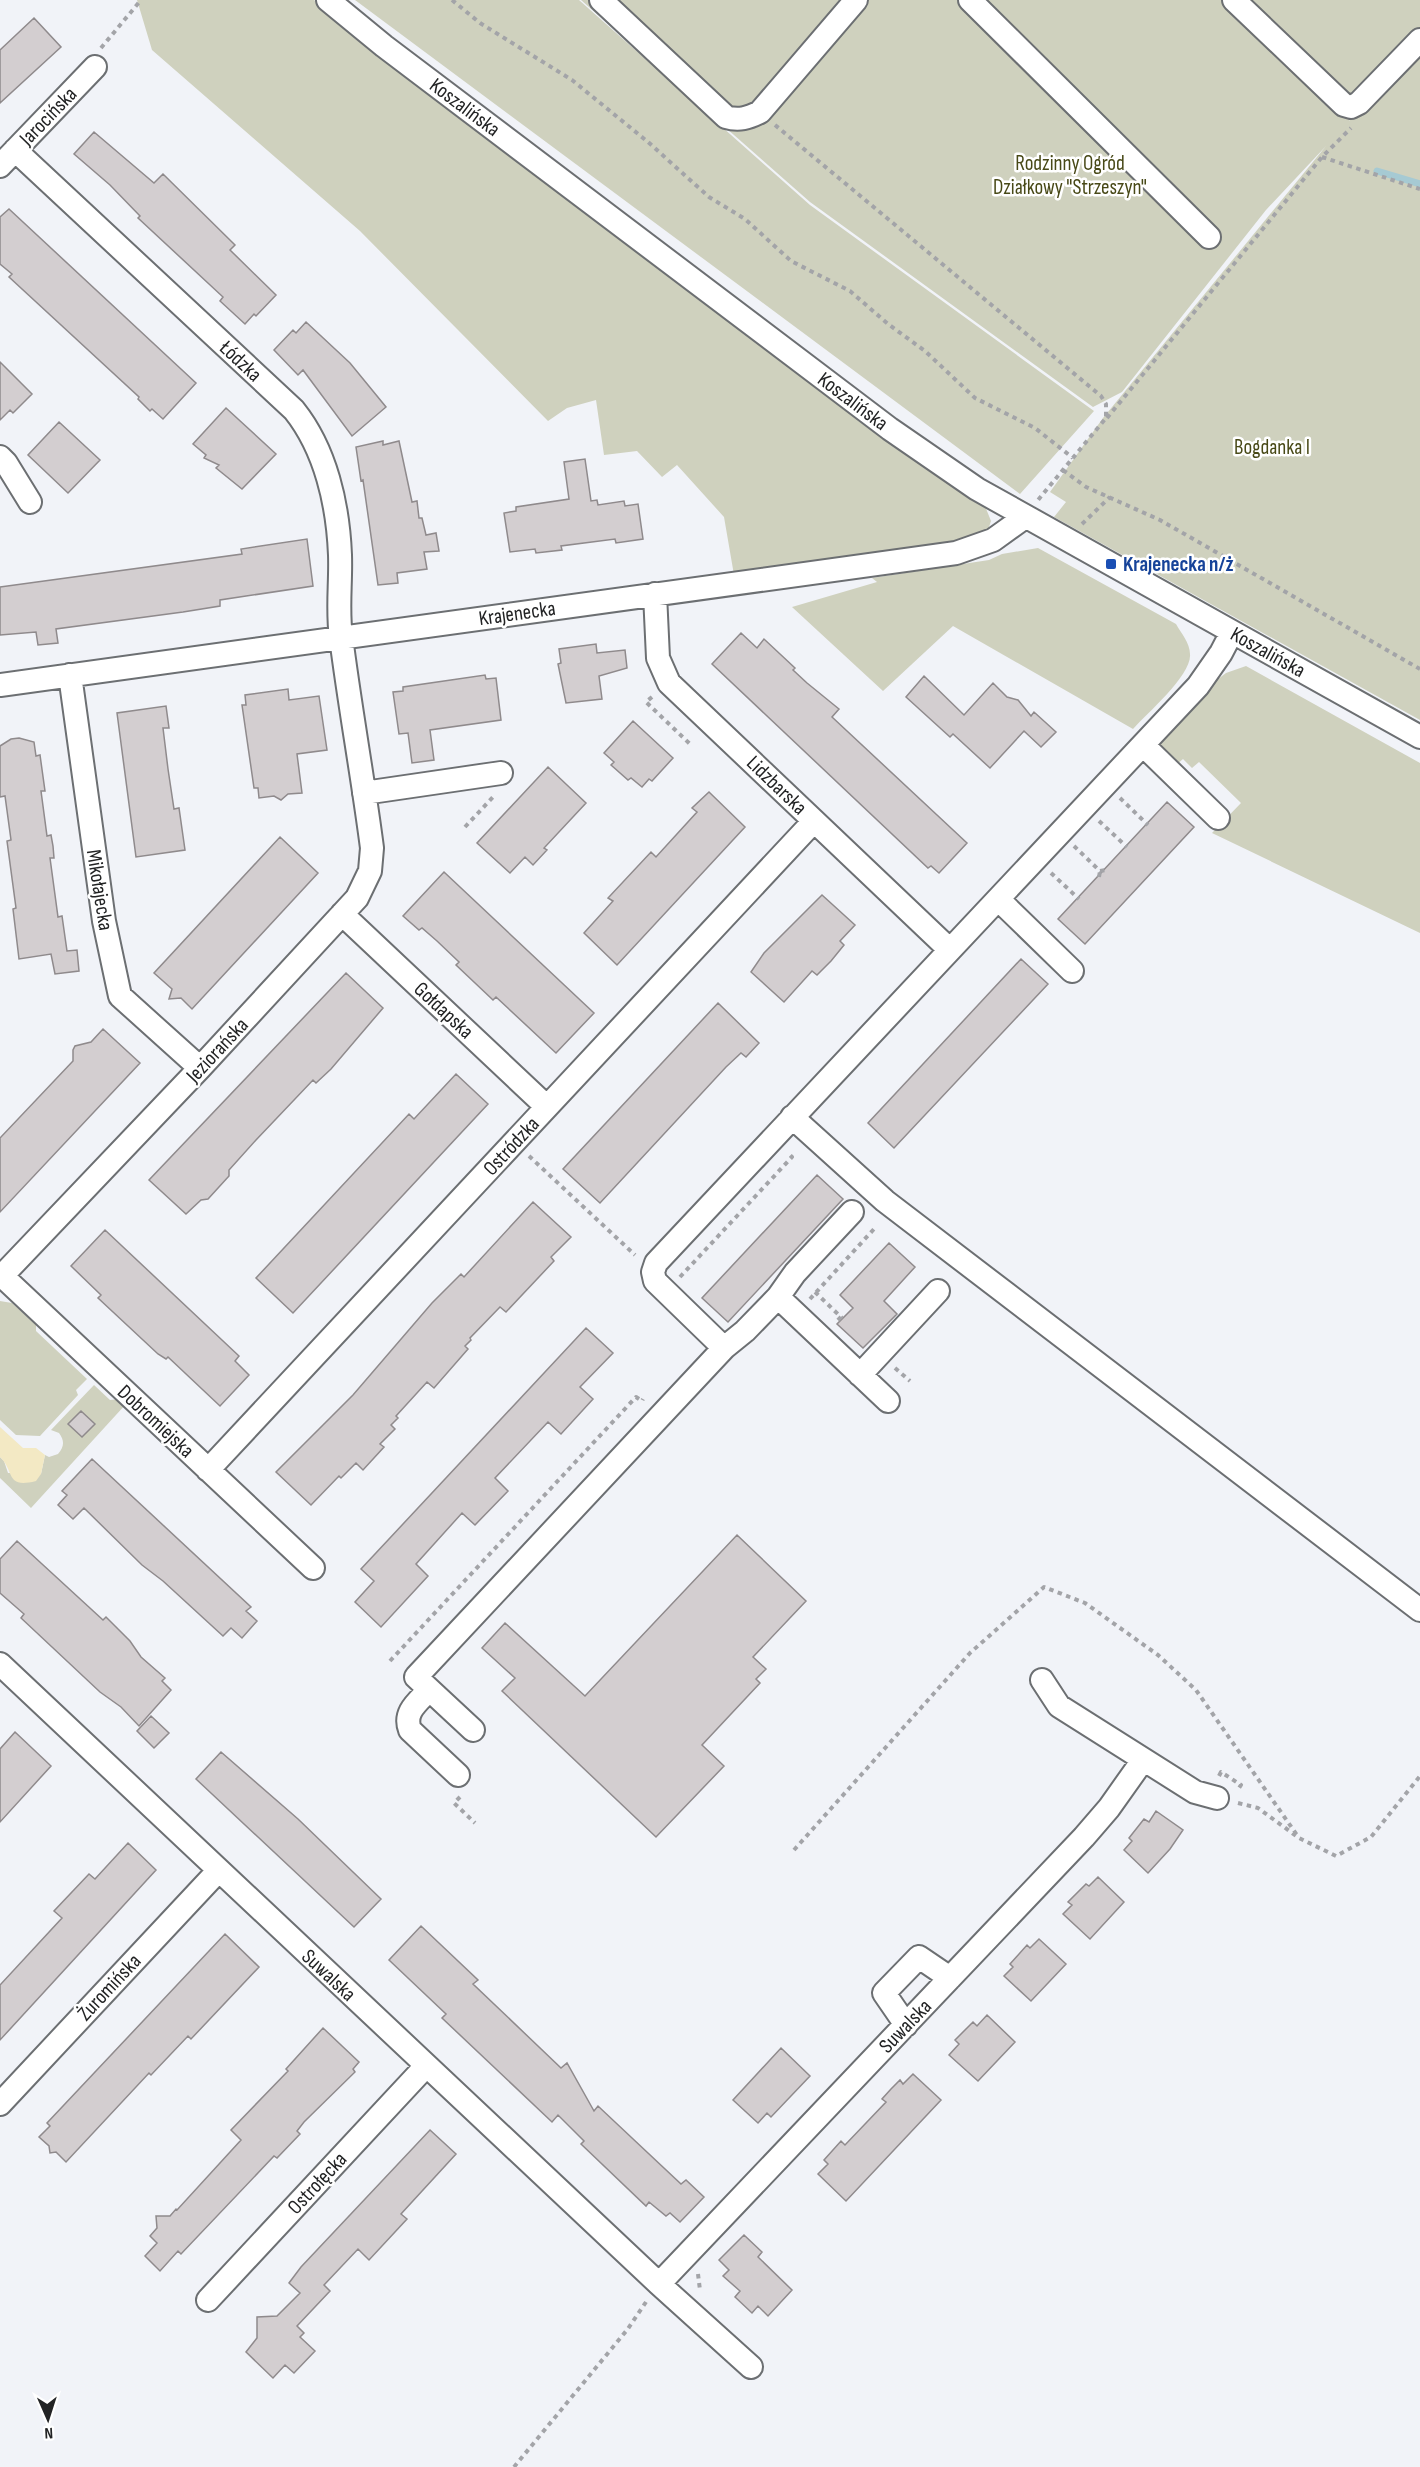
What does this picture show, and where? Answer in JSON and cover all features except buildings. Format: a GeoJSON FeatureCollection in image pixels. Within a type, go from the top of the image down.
{"type":"FeatureCollection","features":[{"type":"Feature","properties":{"kind":"street","name":"Koszalińska"},"geometry":{"type":"LineString","coordinates":[[328,0],[384,46],[890,429],[977,489],[1420,737]]}},
{"type":"Feature","properties":{"kind":"street"},"geometry":{"type":"LineString","coordinates":[[601,0],[726,117],[743,119],[760,112],[856,0]]}},
{"type":"Feature","properties":{"kind":"street"},"geometry":{"type":"LineString","coordinates":[[970,0],[1209,237]]}},
{"type":"Feature","properties":{"kind":"street"},"geometry":{"type":"LineString","coordinates":[[1234,0],[1344,105],[1351,107],[1359,103],[1420,40]]}},
{"type":"Feature","properties":{"kind":"street","name":"Jarocińska"},"geometry":{"type":"LineString","coordinates":[[7,158],[95,67]]}},
{"type":"Feature","properties":{"kind":"street","name":"Łódzka"},"geometry":{"type":"LineString","coordinates":[[7,158],[294,410],[307,426],[326,471],[338,529],[341,638]]}},
{"type":"Feature","properties":{"kind":"street"},"geometry":{"type":"LineString","coordinates":[[0,457],[30,502]]}},
{"type":"Feature","properties":{"kind":"street","name":"Krajenecka"},"geometry":{"type":"LineString","coordinates":[[0,685],[968,550],[993,540],[1025,517]]}},
{"type":"Feature","properties":{"kind":"street","name":"Lidzbarska"},"geometry":{"type":"LineString","coordinates":[[655,594],[658,658],[669,683],[950,950]]}},
{"type":"Feature","properties":{"kind":"street"},"geometry":{"type":"LineString","coordinates":[[724,1348],[655,1281],[653,1272],[656,1263],[1198,686],[1221,653],[1232,632]]}},
{"type":"Feature","properties":{"kind":"street","name":"Jeziorańska"},"geometry":{"type":"LineString","coordinates":[[1,1276],[200,1068],[363,889],[372,860],[341,638]]}},
{"type":"Feature","properties":{"kind":"street","name":"Mikołajecka"},"geometry":{"type":"LineString","coordinates":[[70,675],[104,921],[120,996],[200,1068]]}},
{"type":"Feature","properties":{"kind":"street"},"geometry":{"type":"LineString","coordinates":[[1143,745],[1218,818]]}},
{"type":"Feature","properties":{"kind":"street"},"geometry":{"type":"LineString","coordinates":[[364,793],[501,773]]}},
{"type":"Feature","properties":{"kind":"street","name":"Ostródzka"},"geometry":{"type":"LineString","coordinates":[[208,1470],[814,821]]}},
{"type":"Feature","properties":{"kind":"street"},"geometry":{"type":"LineString","coordinates":[[998,899],[1072,971]]}},
{"type":"Feature","properties":{"kind":"street","name":"Gołdapska"},"geometry":{"type":"LineString","coordinates":[[342,914],[548,1107]]}},
{"type":"Feature","properties":{"kind":"street"},"geometry":{"type":"LineString","coordinates":[[792,1117],[885,1201],[1420,1610]]}},
{"type":"Feature","properties":{"kind":"street"},"geometry":{"type":"LineString","coordinates":[[473,1730],[416,1677],[724,1348],[745,1331],[778,1297],[795,1273],[852,1212]]}},
{"type":"Feature","properties":{"kind":"street","name":"Dobromiejska"},"geometry":{"type":"LineString","coordinates":[[1,1276],[313,1569]]}},
{"type":"Feature","properties":{"kind":"street"},"geometry":{"type":"LineString","coordinates":[[860,1375],[938,1291]]}},
{"type":"Feature","properties":{"kind":"street"},"geometry":{"type":"LineString","coordinates":[[778,1297],[888,1401]]}},
{"type":"Feature","properties":{"kind":"street","name":"Suwalska"},"geometry":{"type":"LineString","coordinates":[[4,1677],[219,1870],[659,2284],[751,2367]]}},
{"type":"Feature","properties":{"kind":"street"},"geometry":{"type":"LineString","coordinates":[[1042,1680],[1059,1706],[1195,1792],[1217,1798]]}},
{"type":"Feature","properties":{"kind":"street"},"geometry":{"type":"LineString","coordinates":[[429,1690],[409,1711],[407,1724],[410,1730],[458,1775]]}},
{"type":"Feature","properties":{"kind":"street","name":"Suwalska"},"geometry":{"type":"LineString","coordinates":[[659,2284],[1084,1837],[1109,1808],[1143,1761]]}},
{"type":"Feature","properties":{"kind":"street","name":"Żuromińska"},"geometry":{"type":"LineString","coordinates":[[0,2104],[219,1870]]}},
{"type":"Feature","properties":{"kind":"street"},"geometry":{"type":"LineString","coordinates":[[906,2025],[884,1993],[919,1957],[951,1978]]}},
{"type":"Feature","properties":{"kind":"street","name":"Ostrołęcka"},"geometry":{"type":"LineString","coordinates":[[208,2300],[426,2066]]}},
{"type":"Feature","properties":{"kind":"path"},"geometry":{"type":"LineString","coordinates":[[95,67],[98,51],[141,0]]}},
{"type":"Feature","properties":{"kind":"path"},"geometry":{"type":"LineString","coordinates":[[452,0],[480,23],[572,80],[648,142],[709,197],[744,219],[791,261],[850,291],[924,351],[975,398],[1035,428],[1073,458]]}},
{"type":"Feature","properties":{"kind":"path"},"geometry":{"type":"LineString","coordinates":[[760,112],[1101,396],[1106,404],[1106,418]]}},
{"type":"Feature","properties":{"kind":"path"},"geometry":{"type":"LineString","coordinates":[[1025,517],[1322,157],[1359,120]]}},
{"type":"Feature","properties":{"kind":"path"},"geometry":{"type":"LineString","coordinates":[[1322,157],[1420,189]]}},
{"type":"Feature","properties":{"kind":"path"},"geometry":{"type":"LineString","coordinates":[[1063,470],[1086,487],[1160,520],[1420,669]]}},
{"type":"Feature","properties":{"kind":"path"},"geometry":{"type":"LineString","coordinates":[[1076,530],[1110,497]]}},
{"type":"Feature","properties":{"kind":"path"},"geometry":{"type":"LineString","coordinates":[[1117,795],[1148,825]]}},
{"type":"Feature","properties":{"kind":"path"},"geometry":{"type":"LineString","coordinates":[[1095,818],[1127,847]]}},
{"type":"Feature","properties":{"kind":"path"},"geometry":{"type":"LineString","coordinates":[[1071,843],[1103,871],[1099,877]]}},
{"type":"Feature","properties":{"kind":"path"},"geometry":{"type":"LineString","coordinates":[[1047,869],[1079,899]]}},
{"type":"Feature","properties":{"kind":"path"},"geometry":{"type":"LineString","coordinates":[[515,1142],[653,1272]]}},
{"type":"Feature","properties":{"kind":"path"},"geometry":{"type":"LineString","coordinates":[[675,1283],[792,1157],[786,1151]]}},
{"type":"Feature","properties":{"kind":"path"},"geometry":{"type":"LineString","coordinates":[[807,1301],[874,1229]]}},
{"type":"Feature","properties":{"kind":"path"},"geometry":{"type":"LineString","coordinates":[[390,1661],[636,1397],[642,1401],[648,1395]]}},
{"type":"Feature","properties":{"kind":"path"},"geometry":{"type":"LineString","coordinates":[[1217,1798],[1258,1808],[1299,1839],[1336,1856],[1371,1837],[1420,1776]]}},
{"type":"Feature","properties":{"kind":"path"},"geometry":{"type":"LineString","coordinates":[[698,2271],[700,2292]]}},
{"type":"Feature","properties":{"kind":"path"},"geometry":{"type":"LineString","coordinates":[[514,2467],[627,2330],[659,2284]]}},
{"type":"Feature","properties":{"kind":"green space"},"geometry":{"type":"Polygon","coordinates":[[[137,0],[314,0],[343,26],[985,506],[991,521],[987,533],[978,538],[734,575],[724,517],[677,465],[662,477],[637,451],[604,455],[596,400],[567,408],[548,421],[360,231],[152,50],[137,0]]]}},
{"type":"Feature","properties":{"kind":"green space"},"geometry":{"type":"Polygon","coordinates":[[[355,0],[579,0],[810,205],[1094,411],[1020,494],[355,0]]]}},
{"type":"Feature","properties":{"kind":"green space"},"geometry":{"type":"Polygon","coordinates":[[[581,0],[1420,0],[1420,47],[1349,121],[1420,53],[1420,720],[1054,517],[1066,502],[1050,492],[1103,418],[1326,146],[1266,210],[1122,392],[1093,407],[810,202],[581,0]]]}},
{"type":"Feature","properties":{"kind":"green space"},"geometry":{"type":"Polygon","coordinates":[[[1038,548],[1176,624],[1187,642],[1190,654],[1189,663],[1184,672],[1177,683],[1133,729],[953,626],[883,691],[792,607],[877,582],[872,578],[989,560],[1002,554],[1038,548]]]}},
{"type":"Feature","properties":{"kind":"green space"},"geometry":{"type":"Polygon","coordinates":[[[1246,666],[1420,763],[1420,933],[1212,833],[1241,803],[1199,762],[1192,768],[1183,759],[1175,766],[1158,744],[1213,683],[1226,673],[1246,666]]]}},
{"type":"Feature","properties":{"kind":"green space"},"geometry":{"type":"Polygon","coordinates":[[[0,1301],[12,1303],[36,1325],[36,1331],[87,1379],[76,1390],[78,1395],[40,1436],[16,1435],[0,1420],[0,1301]]]}},
{"type":"Feature","properties":{"kind":"green space"},"geometry":{"type":"Polygon","coordinates":[[[94,1385],[110,1400],[121,1399],[126,1404],[31,1508],[0,1478],[0,1457],[8,1473],[41,1474],[45,1455],[49,1457],[58,1454],[63,1446],[59,1433],[51,1430],[94,1385]]]}},
{"type":"Feature","properties":{"kind":"sand"},"geometry":{"type":"Polygon","coordinates":[[[0,1427],[23,1448],[36,1448],[45,1455],[41,1474],[36,1481],[19,1483],[12,1477],[0,1457],[0,1427]]]}},
{"type":"Feature","properties":{"kind":"waterway"},"geometry":{"type":"LineString","coordinates":[[1377,171],[1420,184]]}},
{"type":"Feature","properties":{"kind":"place","name":"Krajenecka n/ż"},"geometry":{"type":"Point","coordinates":[1111,564]}},
{"type":"Feature","properties":{"kind":"park label","name":"Rodzinny Ogród Działkowy \"Strzeszyn\""},"geometry":{"type":"Point","coordinates":[1070,175]}},
{"type":"Feature","properties":{"kind":"park label","name":"Bogdanka I"},"geometry":{"type":"Point","coordinates":[1272,447]}}]}
